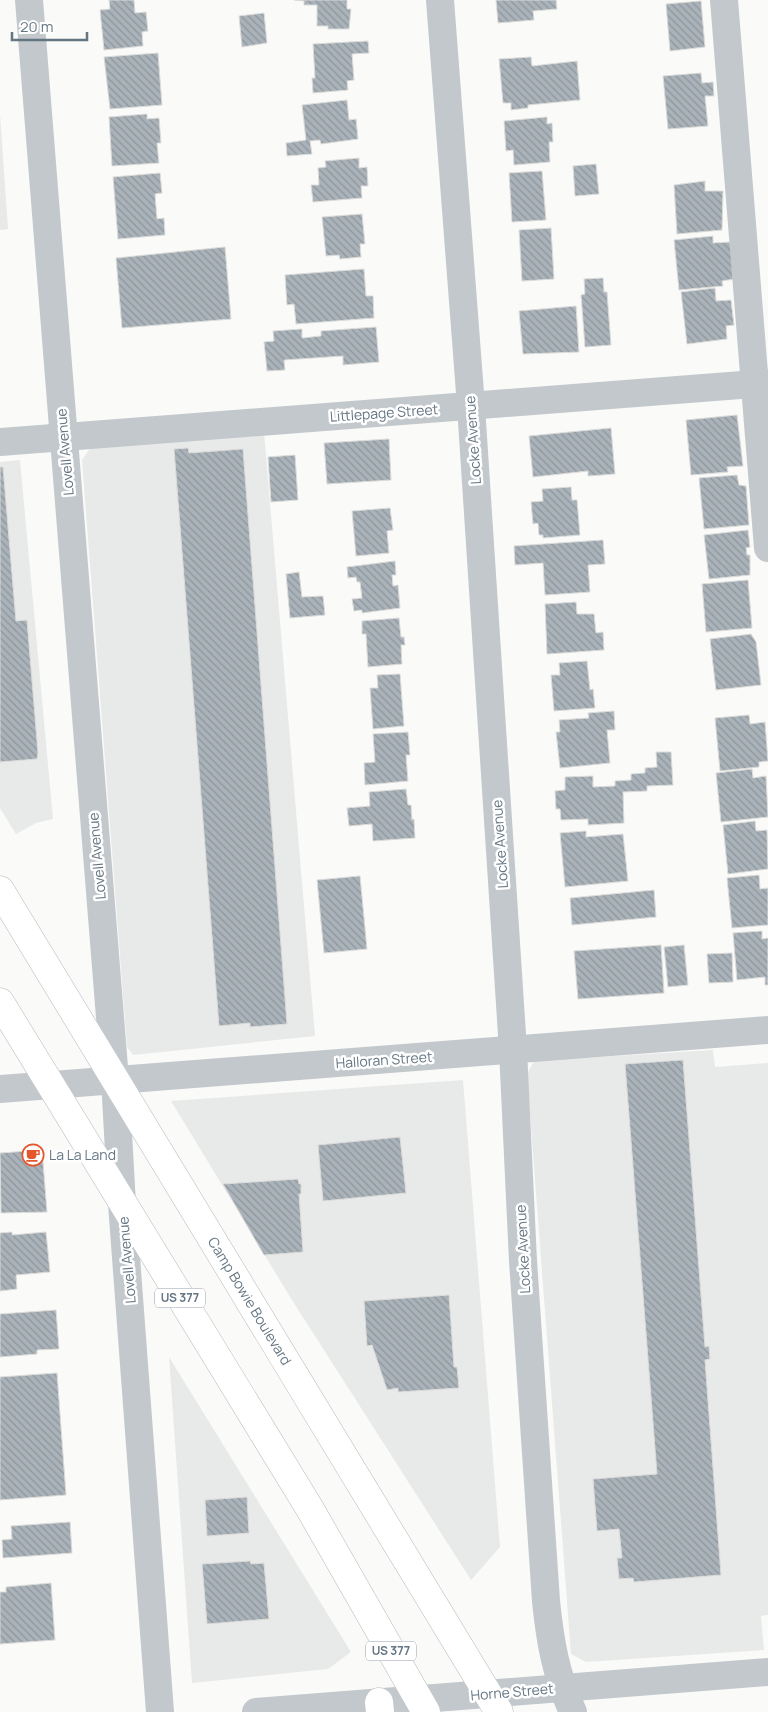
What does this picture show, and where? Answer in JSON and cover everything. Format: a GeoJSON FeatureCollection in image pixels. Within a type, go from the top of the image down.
{"type":"FeatureCollection","features":[{"type":"Feature","properties":{"kind":"main road","name":"Camp Bowie Boulevard"},"geometry":{"type":"LineString","coordinates":[[0,890],[493,1703]]}},
{"type":"Feature","properties":{"kind":"main road","name":"US 377"},"geometry":{"type":"LineString","coordinates":[[0,1002],[310,1509],[422,1705]]}},
{"type":"Feature","properties":{"kind":"street","name":"Lovell Avenue"},"geometry":{"type":"LineString","coordinates":[[29,0],[115,1080],[122,1204],[160,1712]]}},
{"type":"Feature","properties":{"kind":"street","name":"Locke Avenue"},"geometry":{"type":"LineString","coordinates":[[440,0],[471,406],[513,1050],[523,1261],[546,1601],[550,1642],[561,1688],[573,1712]]}},
{"type":"Feature","properties":{"kind":"street"},"geometry":{"type":"LineString","coordinates":[[724,0],[761,383],[768,548]]}},
{"type":"Feature","properties":{"kind":"street","name":"Littlepage Street"},"geometry":{"type":"LineString","coordinates":[[0,442],[761,383]]}},
{"type":"Feature","properties":{"kind":"street","name":"Halloran Street"},"geometry":{"type":"LineString","coordinates":[[0,1089],[768,1030]]}},
{"type":"Feature","properties":{"kind":"street","name":"Horne Street"},"geometry":{"type":"LineString","coordinates":[[256,1712],[493,1703],[561,1688],[768,1672]]}},
{"type":"Feature","properties":{"kind":"shaded area"},"geometry":{"type":"Polygon","coordinates":[[[0,114],[8,229],[0,230],[0,114]]]}},
{"type":"Feature","properties":{"kind":"shaded area"},"geometry":{"type":"Polygon","coordinates":[[[264,432],[315,1036],[133,1055],[127,1047],[82,460],[93,444],[264,432]]]}},
{"type":"Feature","properties":{"kind":"shaded area"},"geometry":{"type":"Polygon","coordinates":[[[20,460],[53,819],[36,823],[16,834],[0,808],[0,462],[20,460]]]}},
{"type":"Feature","properties":{"kind":"shaded area"},"geometry":{"type":"Polygon","coordinates":[[[713,1050],[715,1067],[768,1063],[768,1615],[761,1616],[764,1650],[586,1662],[571,1654],[527,1074],[534,1061],[713,1050]]]}},
{"type":"Feature","properties":{"kind":"shaded area"},"geometry":{"type":"Polygon","coordinates":[[[463,1080],[500,1547],[471,1580],[292,1300],[171,1101],[463,1080]]]}},
{"type":"Feature","properties":{"kind":"shaded area"},"geometry":{"type":"Polygon","coordinates":[[[169,1357],[351,1652],[328,1669],[192,1683],[169,1357]]]}},
{"type":"Feature","properties":{"kind":"building"},"geometry":{"type":"Polygon","coordinates":[[[109,0],[134,0],[135,13],[146,12],[148,31],[142,32],[143,46],[104,50],[100,10],[110,9],[109,0]]]}},
{"type":"Feature","properties":{"kind":"building"},"geometry":{"type":"Polygon","coordinates":[[[294,0],[347,0],[347,9],[351,9],[349,29],[328,29],[328,26],[317,26],[317,5],[304,5],[304,1],[294,0]]]}},
{"type":"Feature","properties":{"kind":"building"},"geometry":{"type":"Polygon","coordinates":[[[496,0],[556,0],[557,9],[533,11],[534,20],[498,23],[496,0]]]}},
{"type":"Feature","properties":{"kind":"building"},"geometry":{"type":"Polygon","coordinates":[[[701,1],[705,47],[670,51],[666,4],[701,1]]]}},
{"type":"Feature","properties":{"kind":"building"},"geometry":{"type":"Polygon","coordinates":[[[264,13],[267,43],[242,47],[239,16],[264,13]]]}},
{"type":"Feature","properties":{"kind":"building"},"geometry":{"type":"Polygon","coordinates":[[[368,41],[369,53],[352,54],[354,80],[347,81],[348,90],[313,93],[312,78],[315,78],[313,44],[368,41]]]}},
{"type":"Feature","properties":{"kind":"building"},"geometry":{"type":"Polygon","coordinates":[[[158,53],[162,105],[110,109],[104,57],[158,53]]]}},
{"type":"Feature","properties":{"kind":"building"},"geometry":{"type":"Polygon","coordinates":[[[531,57],[532,66],[577,61],[580,100],[528,105],[528,108],[511,110],[511,103],[503,103],[499,59],[531,57]]]}},
{"type":"Feature","properties":{"kind":"building"},"geometry":{"type":"Polygon","coordinates":[[[701,73],[702,83],[713,82],[714,96],[705,96],[708,126],[668,129],[663,76],[701,73]]]}},
{"type":"Feature","properties":{"kind":"building"},"geometry":{"type":"Polygon","coordinates":[[[347,100],[349,120],[356,119],[358,139],[321,144],[320,140],[310,141],[312,154],[287,156],[286,143],[306,140],[302,105],[347,100]]]}},
{"type":"Feature","properties":{"kind":"building"},"geometry":{"type":"Polygon","coordinates":[[[147,114],[147,119],[159,118],[161,143],[157,143],[159,163],[112,166],[109,117],[147,114]]]}},
{"type":"Feature","properties":{"kind":"building"},"geometry":{"type":"Polygon","coordinates":[[[547,117],[547,124],[552,123],[553,142],[549,142],[550,162],[514,165],[513,150],[506,151],[504,121],[547,117]]]}},
{"type":"Feature","properties":{"kind":"building"},"geometry":{"type":"Polygon","coordinates":[[[359,158],[359,168],[367,167],[368,186],[361,186],[362,198],[313,202],[311,185],[319,185],[318,168],[326,167],[325,161],[359,158]]]}},
{"type":"Feature","properties":{"kind":"building"},"geometry":{"type":"Polygon","coordinates":[[[596,164],[599,194],[575,196],[573,166],[596,164]]]}},
{"type":"Feature","properties":{"kind":"building"},"geometry":{"type":"Polygon","coordinates":[[[542,171],[546,220],[512,222],[509,173],[542,171]]]}},
{"type":"Feature","properties":{"kind":"building"},"geometry":{"type":"Polygon","coordinates":[[[160,173],[162,193],[155,194],[157,219],[164,218],[165,235],[118,239],[113,177],[160,173]]]}},
{"type":"Feature","properties":{"kind":"building"},"geometry":{"type":"Polygon","coordinates":[[[705,181],[705,191],[723,191],[722,230],[677,234],[674,185],[705,181]]]}},
{"type":"Feature","properties":{"kind":"building"},"geometry":{"type":"Polygon","coordinates":[[[362,214],[365,244],[360,244],[361,257],[340,259],[339,255],[326,256],[322,217],[362,214]]]}},
{"type":"Feature","properties":{"kind":"building"},"geometry":{"type":"Polygon","coordinates":[[[551,228],[554,279],[522,281],[519,230],[551,228]]]}},
{"type":"Feature","properties":{"kind":"building"},"geometry":{"type":"Polygon","coordinates":[[[713,236],[713,243],[730,242],[734,279],[722,281],[723,286],[679,290],[674,240],[713,236]]]}},
{"type":"Feature","properties":{"kind":"building"},"geometry":{"type":"Polygon","coordinates":[[[225,247],[231,319],[122,328],[116,258],[225,247]]]}},
{"type":"Feature","properties":{"kind":"building"},"geometry":{"type":"Polygon","coordinates":[[[364,269],[366,296],[373,296],[374,318],[296,324],[294,304],[287,305],[285,275],[364,269]]]}},
{"type":"Feature","properties":{"kind":"building"},"geometry":{"type":"Polygon","coordinates":[[[603,278],[604,292],[607,292],[611,345],[585,347],[581,295],[585,294],[584,279],[603,278]]]}},
{"type":"Feature","properties":{"kind":"building"},"geometry":{"type":"Polygon","coordinates":[[[715,288],[716,301],[731,300],[734,325],[726,326],[727,339],[687,344],[681,292],[715,288]]]}},
{"type":"Feature","properties":{"kind":"building"},"geometry":{"type":"Polygon","coordinates":[[[576,306],[579,352],[523,354],[519,311],[576,306]]]}},
{"type":"Feature","properties":{"kind":"building"},"geometry":{"type":"Polygon","coordinates":[[[376,327],[379,362],[343,365],[343,356],[284,360],[285,370],[267,371],[264,342],[274,341],[273,331],[302,329],[302,338],[321,336],[321,331],[376,327]]]}},
{"type":"Feature","properties":{"kind":"building"},"geometry":{"type":"Polygon","coordinates":[[[737,415],[743,466],[727,467],[728,472],[691,475],[686,420],[737,415]]]}},
{"type":"Feature","properties":{"kind":"building"},"geometry":{"type":"Polygon","coordinates":[[[611,428],[615,474],[588,476],[588,471],[533,477],[529,436],[611,428]]]}},
{"type":"Feature","properties":{"kind":"building"},"geometry":{"type":"Polygon","coordinates":[[[389,439],[391,480],[327,484],[324,443],[389,439]]]}},
{"type":"Feature","properties":{"kind":"building"},"geometry":{"type":"Polygon","coordinates":[[[188,448],[189,453],[243,449],[287,1024],[250,1027],[250,1023],[219,1026],[174,449],[188,448]]]}},
{"type":"Feature","properties":{"kind":"building"},"geometry":{"type":"Polygon","coordinates":[[[295,455],[298,500],[271,502],[268,457],[295,455]]]}},
{"type":"Feature","properties":{"kind":"building"},"geometry":{"type":"Polygon","coordinates":[[[0,467],[3,467],[16,621],[27,620],[38,753],[37,759],[0,762],[0,467]]]}},
{"type":"Feature","properties":{"kind":"building"},"geometry":{"type":"Polygon","coordinates":[[[737,475],[739,485],[746,486],[749,525],[704,529],[699,478],[737,475]]]}},
{"type":"Feature","properties":{"kind":"building"},"geometry":{"type":"Polygon","coordinates":[[[571,487],[572,500],[577,500],[580,535],[543,538],[543,535],[539,535],[538,523],[533,524],[531,502],[543,501],[542,489],[571,487]]]}},
{"type":"Feature","properties":{"kind":"building"},"geometry":{"type":"Polygon","coordinates":[[[390,508],[393,530],[387,531],[389,553],[356,556],[352,511],[390,508]]]}},
{"type":"Feature","properties":{"kind":"building"},"geometry":{"type":"Polygon","coordinates":[[[748,530],[750,547],[746,548],[747,555],[750,555],[750,575],[709,579],[704,535],[748,530]]]}},
{"type":"Feature","properties":{"kind":"building"},"geometry":{"type":"Polygon","coordinates":[[[603,540],[605,564],[588,565],[590,592],[545,595],[543,563],[515,565],[514,546],[603,540]]]}},
{"type":"Feature","properties":{"kind":"building"},"geometry":{"type":"Polygon","coordinates":[[[395,561],[396,575],[392,575],[393,586],[398,585],[400,608],[362,613],[362,610],[354,611],[352,599],[362,598],[360,582],[357,582],[356,577],[348,578],[347,567],[395,561]]]}},
{"type":"Feature","properties":{"kind":"building"},"geometry":{"type":"Polygon","coordinates":[[[299,572],[302,597],[323,596],[325,615],[290,618],[286,574],[299,572]]]}},
{"type":"Feature","properties":{"kind":"building"},"geometry":{"type":"Polygon","coordinates":[[[748,580],[752,628],[706,632],[702,584],[748,580]]]}},
{"type":"Feature","properties":{"kind":"building"},"geometry":{"type":"Polygon","coordinates":[[[576,602],[577,614],[594,614],[596,633],[603,632],[604,650],[547,654],[545,604],[576,602]]]}},
{"type":"Feature","properties":{"kind":"building"},"geometry":{"type":"Polygon","coordinates":[[[399,618],[401,637],[404,637],[405,645],[401,645],[402,664],[368,667],[366,634],[362,634],[362,621],[399,618]]]}},
{"type":"Feature","properties":{"kind":"building"},"geometry":{"type":"Polygon","coordinates":[[[751,634],[756,642],[761,685],[716,690],[710,639],[751,634]]]}},
{"type":"Feature","properties":{"kind":"building"},"geometry":{"type":"Polygon","coordinates":[[[587,661],[590,690],[593,689],[595,708],[554,711],[551,675],[560,675],[559,663],[587,661]]]}},
{"type":"Feature","properties":{"kind":"building"},"geometry":{"type":"Polygon","coordinates":[[[400,674],[404,726],[373,729],[370,688],[378,688],[377,675],[400,674]]]}},
{"type":"Feature","properties":{"kind":"building"},"geometry":{"type":"Polygon","coordinates":[[[614,711],[615,730],[607,730],[610,763],[560,768],[556,732],[560,732],[559,720],[589,718],[588,713],[614,711]]]}},
{"type":"Feature","properties":{"kind":"building"},"geometry":{"type":"Polygon","coordinates":[[[749,715],[750,724],[765,722],[768,761],[759,762],[759,767],[720,771],[715,718],[749,715]]]}},
{"type":"Feature","properties":{"kind":"building"},"geometry":{"type":"Polygon","coordinates":[[[408,732],[410,755],[406,755],[408,781],[365,785],[364,763],[375,762],[373,734],[408,732]]]}},
{"type":"Feature","properties":{"kind":"building"},"geometry":{"type":"Polygon","coordinates":[[[656,752],[671,752],[673,785],[647,786],[647,791],[623,792],[624,823],[588,825],[588,819],[561,820],[560,809],[556,809],[555,791],[565,790],[565,777],[593,776],[593,787],[615,786],[615,781],[631,780],[631,774],[645,773],[645,768],[657,767],[656,752]]]}},
{"type":"Feature","properties":{"kind":"building"},"geometry":{"type":"Polygon","coordinates":[[[752,769],[753,778],[766,776],[768,817],[721,822],[716,773],[752,769]]]}},
{"type":"Feature","properties":{"kind":"building"},"geometry":{"type":"Polygon","coordinates":[[[406,789],[408,805],[411,805],[412,820],[414,819],[415,838],[373,841],[372,824],[349,826],[347,808],[370,806],[369,792],[406,789]]]}},
{"type":"Feature","properties":{"kind":"building"},"geometry":{"type":"Polygon","coordinates":[[[755,821],[756,831],[767,830],[768,869],[728,874],[723,825],[755,821]]]}},
{"type":"Feature","properties":{"kind":"building"},"geometry":{"type":"Polygon","coordinates":[[[586,831],[586,837],[623,834],[628,881],[565,887],[560,833],[586,831]]]}},
{"type":"Feature","properties":{"kind":"building"},"geometry":{"type":"Polygon","coordinates":[[[759,875],[760,889],[768,888],[768,925],[732,928],[727,878],[759,875]]]}},
{"type":"Feature","properties":{"kind":"building"},"geometry":{"type":"Polygon","coordinates":[[[360,876],[367,949],[324,953],[317,880],[360,876]]]}},
{"type":"Feature","properties":{"kind":"building"},"geometry":{"type":"Polygon","coordinates":[[[654,890],[656,917],[572,925],[570,898],[654,890]]]}},
{"type":"Feature","properties":{"kind":"building"},"geometry":{"type":"Polygon","coordinates":[[[762,931],[762,939],[768,938],[768,985],[765,985],[765,977],[737,980],[733,933],[762,931]]]}},
{"type":"Feature","properties":{"kind":"building"},"geometry":{"type":"Polygon","coordinates":[[[661,945],[664,993],[578,999],[574,951],[661,945]]]}},
{"type":"Feature","properties":{"kind":"building"},"geometry":{"type":"Polygon","coordinates":[[[684,945],[688,985],[668,987],[664,947],[684,945]]]}},
{"type":"Feature","properties":{"kind":"building"},"geometry":{"type":"Polygon","coordinates":[[[732,953],[733,982],[709,983],[707,954],[732,953]]]}},
{"type":"Feature","properties":{"kind":"building"},"geometry":{"type":"Polygon","coordinates":[[[683,1060],[705,1347],[709,1346],[710,1359],[705,1360],[721,1575],[634,1582],[633,1578],[619,1579],[617,1558],[622,1558],[619,1529],[597,1531],[593,1479],[657,1474],[625,1064],[683,1060]]]}},
{"type":"Feature","properties":{"kind":"building"},"geometry":{"type":"Polygon","coordinates":[[[400,1137],[406,1193],[323,1201],[318,1145],[400,1137]]]}},
{"type":"Feature","properties":{"kind":"building"},"geometry":{"type":"Polygon","coordinates":[[[42,1150],[47,1212],[1,1213],[0,1153],[42,1150]]]}},
{"type":"Feature","properties":{"kind":"building"},"geometry":{"type":"Polygon","coordinates":[[[298,1179],[299,1184],[301,1184],[301,1194],[299,1194],[303,1252],[264,1255],[223,1184],[298,1179]]]}},
{"type":"Feature","properties":{"kind":"building"},"geometry":{"type":"Polygon","coordinates":[[[12,1232],[12,1235],[46,1232],[50,1272],[16,1275],[17,1289],[0,1291],[0,1233],[12,1232]]]}},
{"type":"Feature","properties":{"kind":"building"},"geometry":{"type":"Polygon","coordinates":[[[449,1295],[454,1367],[457,1367],[459,1388],[398,1392],[398,1388],[387,1390],[372,1345],[367,1346],[364,1301],[449,1295]]]}},
{"type":"Feature","properties":{"kind":"building"},"geometry":{"type":"Polygon","coordinates":[[[56,1310],[59,1349],[37,1350],[37,1354],[0,1357],[0,1314],[56,1310]]]}},
{"type":"Feature","properties":{"kind":"building"},"geometry":{"type":"Polygon","coordinates":[[[57,1373],[66,1495],[0,1500],[0,1377],[57,1373]]]}},
{"type":"Feature","properties":{"kind":"building"},"geometry":{"type":"Polygon","coordinates":[[[247,1497],[249,1533],[207,1536],[205,1500],[247,1497]]]}},
{"type":"Feature","properties":{"kind":"building"},"geometry":{"type":"Polygon","coordinates":[[[70,1522],[72,1553],[3,1558],[2,1540],[12,1539],[11,1526],[70,1522]]]}},
{"type":"Feature","properties":{"kind":"building"},"geometry":{"type":"Polygon","coordinates":[[[250,1561],[251,1564],[264,1563],[269,1619],[207,1624],[202,1564],[250,1561]]]}},
{"type":"Feature","properties":{"kind":"building"},"geometry":{"type":"Polygon","coordinates":[[[51,1583],[55,1640],[0,1644],[0,1592],[6,1592],[6,1587],[51,1583]]]}},
{"type":"Feature","properties":{"kind":"place","name":"La La Land"},"geometry":{"type":"Point","coordinates":[33,1155]}}]}
